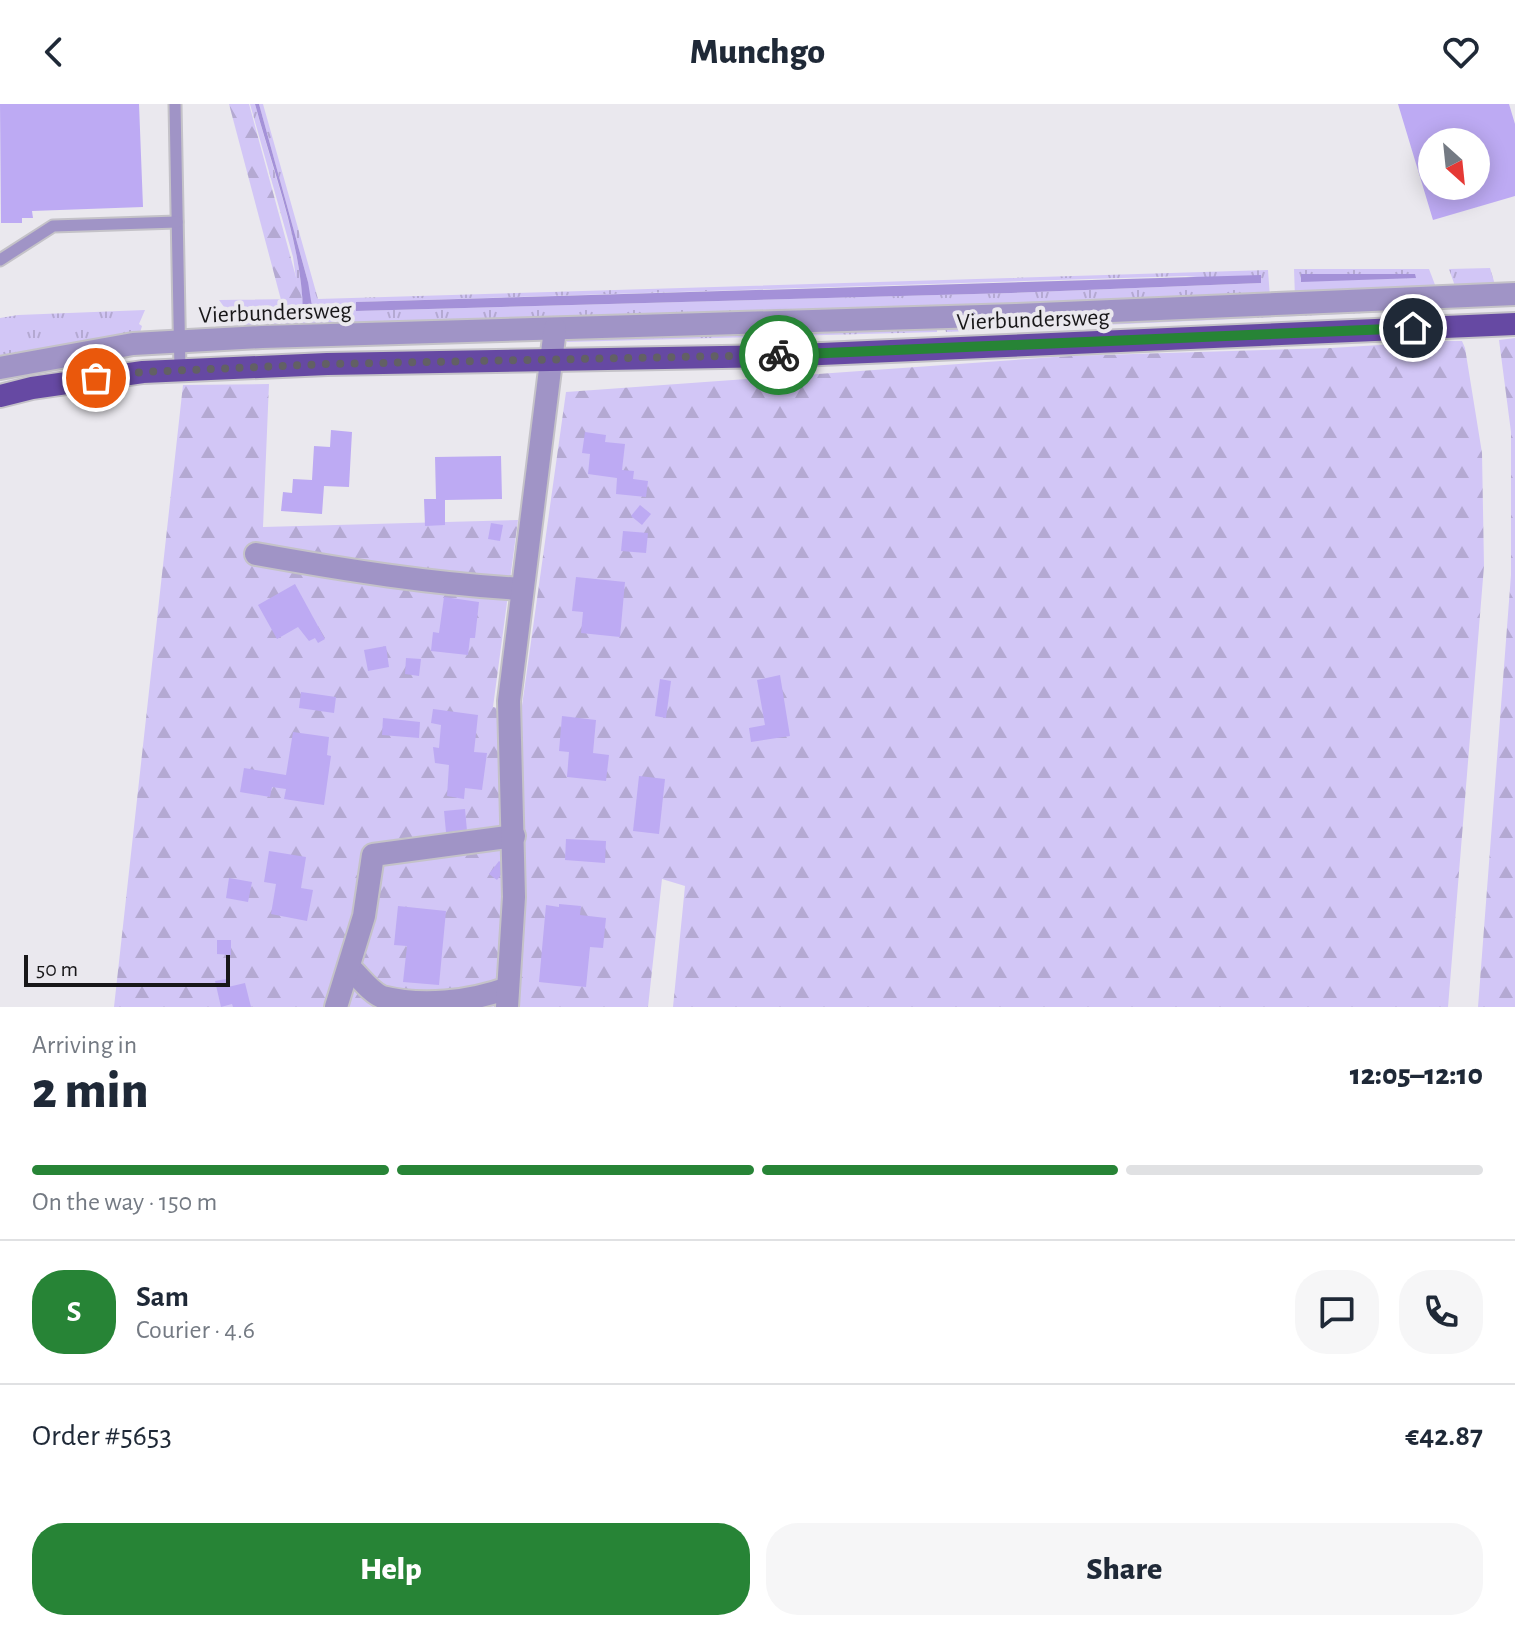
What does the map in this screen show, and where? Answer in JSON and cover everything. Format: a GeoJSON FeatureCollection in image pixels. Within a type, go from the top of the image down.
{"type":"FeatureCollection","features":[{"type":"Feature","properties":{"kind":"main road","name":"Vierbundersweg"},"geometry":{"type":"LineString","coordinates":[[0,396],[73,381],[143,372],[327,364],[775,356],[1515,324]]}},
{"type":"Feature","properties":{"kind":"street","name":"Vierbundersweg"},"geometry":{"type":"LineString","coordinates":[[0,368],[69,353],[133,344],[262,337],[1000,316],[1515,294]]}},
{"type":"Feature","properties":{"kind":"street"},"geometry":{"type":"LineString","coordinates":[[349,967],[381,997],[411,1004],[438,1006],[477,999],[507,998],[514,897],[509,701],[555,329]]}},
{"type":"Feature","properties":{"kind":"street"},"geometry":{"type":"LineString","coordinates":[[256,554],[413,580],[522,589]]}},
{"type":"Feature","properties":{"kind":"street"},"geometry":{"type":"LineString","coordinates":[[336,1007],[364,916],[373,855],[514,836]]}},
{"type":"Feature","properties":{"kind":"lane"},"geometry":{"type":"LineString","coordinates":[[175,104],[180,371]]}},
{"type":"Feature","properties":{"kind":"lane"},"geometry":{"type":"LineString","coordinates":[[0,260],[53,226],[177,222]]}},
{"type":"Feature","properties":{"kind":"green space"},"geometry":{"type":"Polygon","coordinates":[[[229,104],[249,104],[306,314],[285,315],[229,104]]]}},
{"type":"Feature","properties":{"kind":"green space"},"geometry":{"type":"Polygon","coordinates":[[[250,104],[255,104],[292,234],[303,312],[308,282],[259,104],[263,104],[318,299],[1268,270],[1270,298],[240,329],[219,300],[299,299],[293,257],[250,104]],[[1186,276],[357,302],[356,311],[1011,293],[1261,283],[1186,276]]]}},
{"type":"Feature","properties":{"kind":"green space"},"geometry":{"type":"Polygon","coordinates":[[[1490,268],[1496,288],[1456,289],[1449,269],[1490,268]]]}},
{"type":"Feature","properties":{"kind":"green space"},"geometry":{"type":"Polygon","coordinates":[[[1294,269],[1429,269],[1437,290],[1295,297],[1294,269]]]}},
{"type":"Feature","properties":{"kind":"green space"},"geometry":{"type":"Polygon","coordinates":[[[1432,306],[1432,310],[992,330],[946,332],[945,328],[1432,306]]]}},
{"type":"Feature","properties":{"kind":"green space"},"geometry":{"type":"Polygon","coordinates":[[[145,310],[139,324],[142,326],[139,336],[0,360],[0,318],[145,310]]]}},
{"type":"Feature","properties":{"kind":"green space"},"geometry":{"type":"Polygon","coordinates":[[[937,328],[937,332],[567,342],[567,337],[937,328]]]}},
{"type":"Feature","properties":{"kind":"green space"},"geometry":{"type":"Polygon","coordinates":[[[1515,338],[1515,1007],[1478,1007],[1511,575],[1511,432],[1499,340],[1515,338]]]}},
{"type":"Feature","properties":{"kind":"green space"},"geometry":{"type":"Polygon","coordinates":[[[1462,341],[1465,348],[1482,453],[1484,566],[1448,1007],[673,1007],[685,886],[662,879],[648,1007],[114,1007],[183,385],[269,384],[263,527],[518,520],[493,707],[521,713],[566,392],[1069,356],[1331,348],[1462,341]]]}},
{"type":"Feature","properties":{"kind":"shaded area"},"geometry":{"type":"Polygon","coordinates":[[[255,104],[259,104],[308,282],[313,313],[303,313],[292,234],[255,104]]]}},
{"type":"Feature","properties":{"kind":"shaded area"},"geometry":{"type":"Polygon","coordinates":[[[1301,274],[1415,274],[1416,278],[1301,282],[1301,274]]]}},
{"type":"Feature","properties":{"kind":"shaded area"},"geometry":{"type":"Polygon","coordinates":[[[1261,275],[1261,283],[1011,293],[356,311],[356,302],[1261,275]]]}},
{"type":"Feature","properties":{"kind":"building"},"geometry":{"type":"Polygon","coordinates":[[[0,104],[139,104],[143,207],[32,211],[33,218],[22,218],[22,223],[1,223],[0,104]]]}},
{"type":"Feature","properties":{"kind":"building"},"geometry":{"type":"Polygon","coordinates":[[[1398,104],[1509,104],[1515,124],[1515,196],[1433,220],[1427,200],[1490,200],[1490,128],[1418,128],[1418,170],[1398,104]]]}},
{"type":"Feature","properties":{"kind":"building"},"geometry":{"type":"Polygon","coordinates":[[[331,430],[352,432],[349,487],[324,486],[322,514],[281,511],[283,492],[292,493],[293,479],[312,480],[314,446],[330,447],[331,430]]]}},
{"type":"Feature","properties":{"kind":"building"},"geometry":{"type":"Polygon","coordinates":[[[585,432],[606,435],[605,442],[625,444],[622,470],[634,471],[633,479],[648,481],[646,497],[616,494],[617,478],[588,474],[590,454],[582,453],[585,432]]]}},
{"type":"Feature","properties":{"kind":"building"},"geometry":{"type":"Polygon","coordinates":[[[501,456],[502,499],[445,500],[445,525],[425,526],[424,499],[436,499],[435,457],[501,456]]]}},
{"type":"Feature","properties":{"kind":"building"},"geometry":{"type":"Polygon","coordinates":[[[640,505],[651,514],[642,525],[631,516],[640,505]]]}},
{"type":"Feature","properties":{"kind":"building"},"geometry":{"type":"Polygon","coordinates":[[[491,523],[503,525],[500,541],[488,539],[491,523]]]}},
{"type":"Feature","properties":{"kind":"building"},"geometry":{"type":"Polygon","coordinates":[[[623,531],[648,533],[646,553],[621,551],[623,531]]]}},
{"type":"Feature","properties":{"kind":"building"},"geometry":{"type":"Polygon","coordinates":[[[576,577],[625,582],[620,637],[581,633],[583,612],[572,611],[576,577]]]}},
{"type":"Feature","properties":{"kind":"building"},"geometry":{"type":"Polygon","coordinates":[[[295,584],[325,639],[318,643],[315,638],[309,641],[298,627],[277,639],[258,605],[295,584]]]}},
{"type":"Feature","properties":{"kind":"building"},"geometry":{"type":"Polygon","coordinates":[[[444,597],[479,602],[475,638],[470,638],[468,655],[431,651],[433,632],[439,633],[444,597]]]}},
{"type":"Feature","properties":{"kind":"building"},"geometry":{"type":"Polygon","coordinates":[[[386,646],[389,667],[368,671],[364,650],[386,646]]]}},
{"type":"Feature","properties":{"kind":"building"},"geometry":{"type":"Polygon","coordinates":[[[406,658],[421,659],[419,676],[405,674],[406,658]]]}},
{"type":"Feature","properties":{"kind":"building"},"geometry":{"type":"Polygon","coordinates":[[[780,675],[790,736],[751,742],[749,728],[765,725],[757,680],[780,675]]]}},
{"type":"Feature","properties":{"kind":"building"},"geometry":{"type":"Polygon","coordinates":[[[660,679],[671,681],[666,718],[655,716],[660,679]]]}},
{"type":"Feature","properties":{"kind":"building"},"geometry":{"type":"Polygon","coordinates":[[[301,692],[336,697],[334,713],[299,708],[301,692]]]}},
{"type":"Feature","properties":{"kind":"building"},"geometry":{"type":"Polygon","coordinates":[[[433,709],[478,715],[474,752],[487,753],[482,790],[465,788],[464,799],[447,796],[449,765],[435,763],[433,747],[439,748],[441,725],[431,723],[433,709]]]}},
{"type":"Feature","properties":{"kind":"building"},"geometry":{"type":"Polygon","coordinates":[[[562,716],[596,720],[593,753],[609,755],[606,781],[567,777],[569,752],[559,751],[562,716]]]}},
{"type":"Feature","properties":{"kind":"building"},"geometry":{"type":"Polygon","coordinates":[[[383,718],[420,722],[419,738],[382,735],[383,718]]]}},
{"type":"Feature","properties":{"kind":"building"},"geometry":{"type":"Polygon","coordinates":[[[293,732],[329,737],[327,755],[331,756],[324,805],[284,799],[286,789],[272,787],[270,797],[240,792],[244,768],[286,775],[293,732]]]}},
{"type":"Feature","properties":{"kind":"building"},"geometry":{"type":"Polygon","coordinates":[[[639,776],[665,779],[659,834],[633,831],[639,776]]]}},
{"type":"Feature","properties":{"kind":"building"},"geometry":{"type":"Polygon","coordinates":[[[465,809],[467,831],[446,832],[444,811],[465,809]]]}},
{"type":"Feature","properties":{"kind":"building"},"geometry":{"type":"Polygon","coordinates":[[[566,839],[606,841],[605,863],[565,860],[566,839]]]}},
{"type":"Feature","properties":{"kind":"building"},"geometry":{"type":"Polygon","coordinates":[[[269,851],[306,857],[301,888],[313,890],[307,921],[271,914],[276,884],[264,882],[269,851]]]}},
{"type":"Feature","properties":{"kind":"building"},"geometry":{"type":"Polygon","coordinates":[[[499,861],[507,867],[497,880],[489,874],[499,861]]]}},
{"type":"Feature","properties":{"kind":"building"},"geometry":{"type":"Polygon","coordinates":[[[229,878],[252,882],[248,902],[226,898],[229,878]]]}},
{"type":"Feature","properties":{"kind":"building"},"geometry":{"type":"Polygon","coordinates":[[[559,904],[581,906],[580,915],[606,918],[603,948],[590,947],[586,987],[539,982],[546,905],[559,907],[559,904]]]}},
{"type":"Feature","properties":{"kind":"building"},"geometry":{"type":"Polygon","coordinates":[[[398,906],[446,911],[439,985],[403,982],[407,946],[394,945],[398,906]]]}},
{"type":"Feature","properties":{"kind":"building"},"geometry":{"type":"Polygon","coordinates":[[[217,940],[231,940],[231,955],[217,954],[217,940]]]}},
{"type":"Feature","properties":{"kind":"building"},"geometry":{"type":"Polygon","coordinates":[[[226,979],[228,987],[245,983],[251,1007],[233,1007],[232,1004],[221,1007],[215,981],[226,979]]]}},
{"type":"Feature","properties":{"kind":"way so far"},"geometry":{"type":"LineString","coordinates":[[96,378],[143,372],[327,364],[779,355]]}},
{"type":"Feature","properties":{"kind":"route"},"geometry":{"type":"LineString","coordinates":[[779,355],[1413,328]]}}]}
